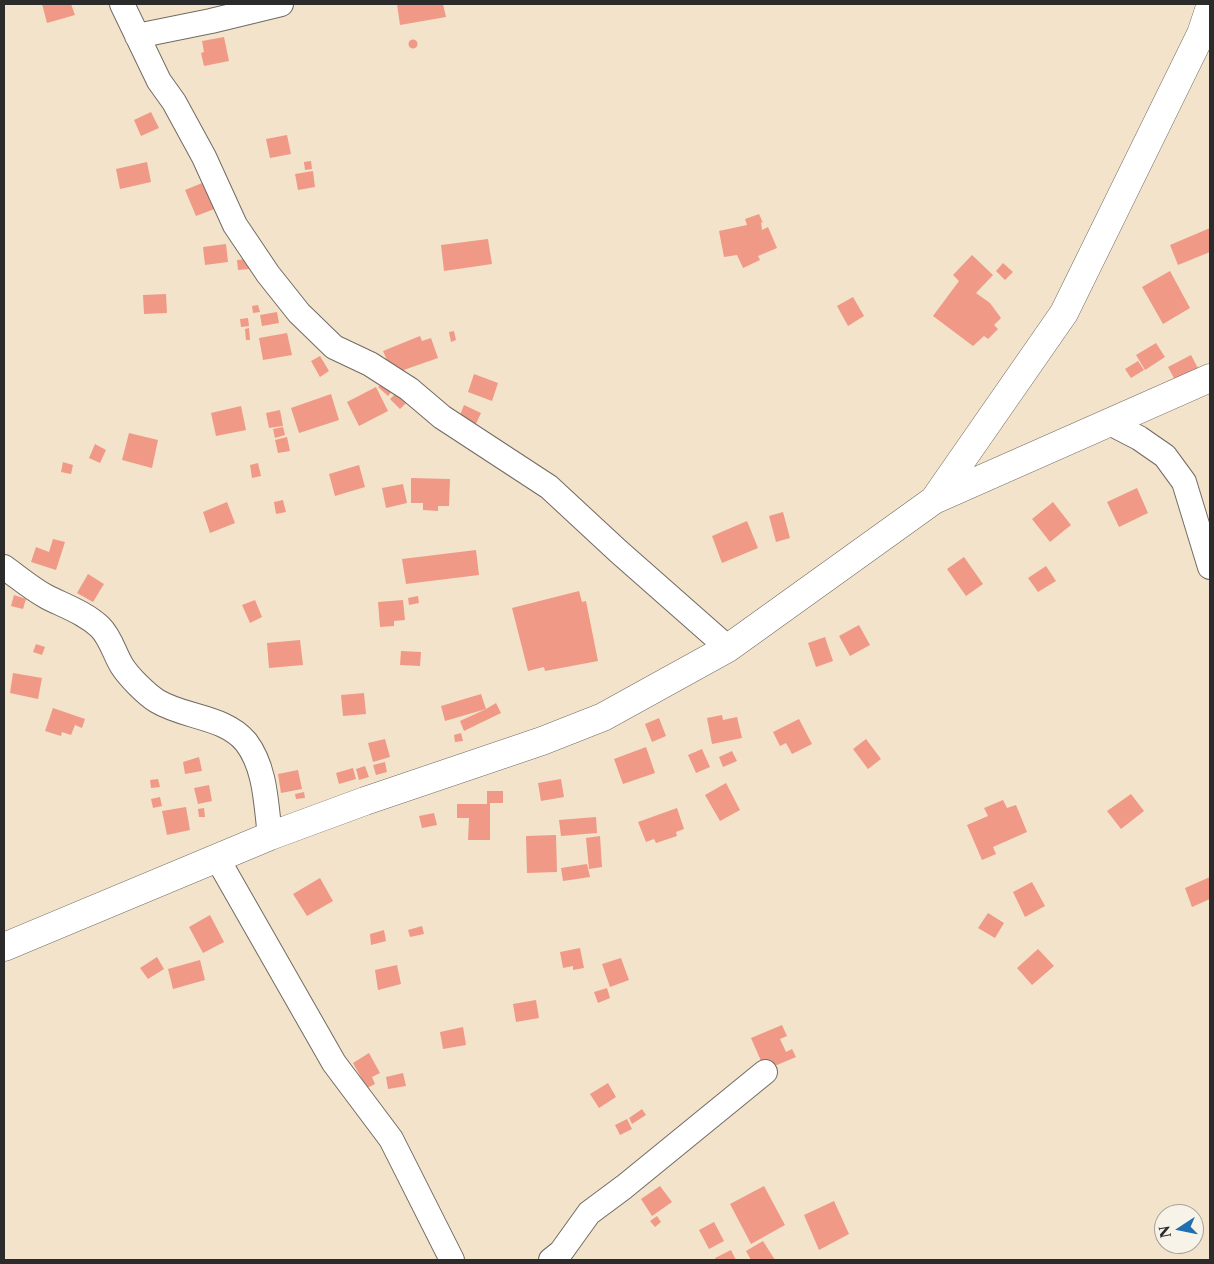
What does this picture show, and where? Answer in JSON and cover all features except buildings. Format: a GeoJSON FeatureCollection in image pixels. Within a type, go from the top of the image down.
{"type":"FeatureCollection","features":[{"type":"Feature","properties":{"kind":"street"},"geometry":{"type":"LineString","coordinates":[[122,4],[159,81],[174,102],[204,157],[235,225],[268,274],[299,313],[334,347],[353,358],[370,364],[409,390],[442,417],[548,486],[728,648]]}},
{"type":"Feature","properties":{"kind":"street"},"geometry":{"type":"LineString","coordinates":[[138,36],[280,4]]}},
{"type":"Feature","properties":{"kind":"street"},"geometry":{"type":"LineString","coordinates":[[934,500],[1064,313],[1201,34],[1210,7]]}},
{"type":"Feature","properties":{"kind":"street"},"geometry":{"type":"LineString","coordinates":[[4,947],[270,836],[365,801],[542,742],[603,717],[728,648],[934,500],[1210,378]]}},
{"type":"Feature","properties":{"kind":"street"},"geometry":{"type":"LineString","coordinates":[[1110,423],[1139,438],[1165,456],[1184,482],[1210,567]]}},
{"type":"Feature","properties":{"kind":"street"},"geometry":{"type":"LineString","coordinates":[[4,567],[35,590],[85,616],[100,627],[109,639],[123,667],[133,680],[158,701],[232,730],[245,741],[255,757],[262,778],[270,836]]}},
{"type":"Feature","properties":{"kind":"street"},"geometry":{"type":"LineString","coordinates":[[217,858],[334,1063],[391,1139],[452,1260]]}},
{"type":"Feature","properties":{"kind":"street"},"geometry":{"type":"LineString","coordinates":[[551,1260],[561,1252],[588,1213],[624,1187],[765,1072]]}}]}
